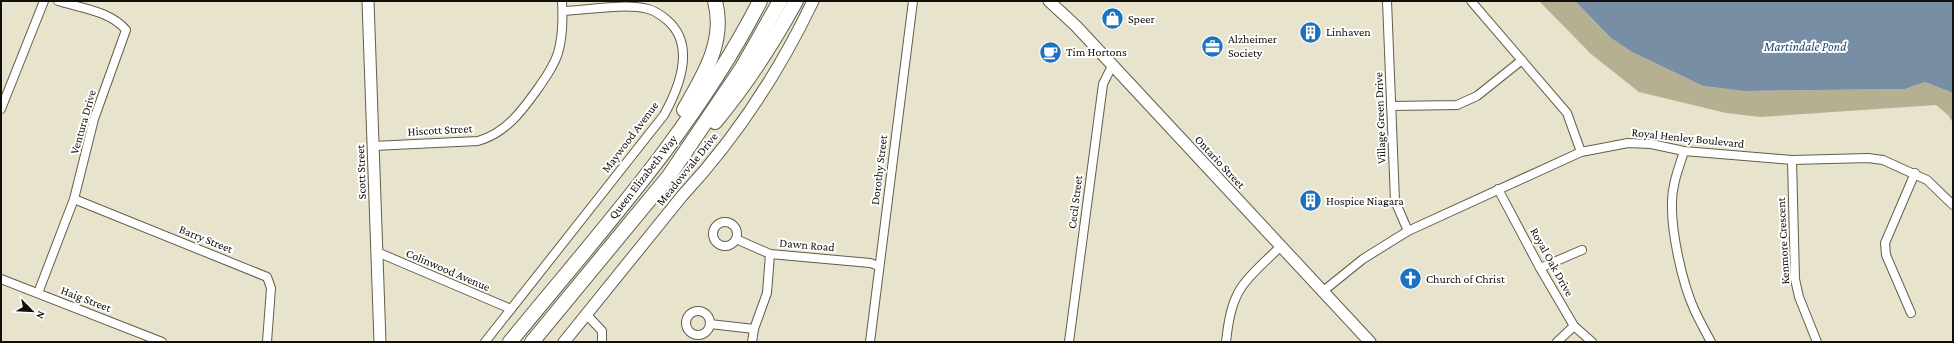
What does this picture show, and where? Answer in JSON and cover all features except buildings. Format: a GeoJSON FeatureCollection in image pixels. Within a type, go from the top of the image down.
{"type":"FeatureCollection","features":[{"type":"Feature","properties":{"kind":"highway"},"geometry":{"type":"LineString","coordinates":[[508,342],[676,123],[706,71],[715,49],[718,26],[715,1]]}},
{"type":"Feature","properties":{"kind":"highway","name":"Queen Elizabeth Way"},"geometry":{"type":"LineString","coordinates":[[508,342],[665,151],[723,68],[760,1]]}},
{"type":"Feature","properties":{"kind":"highway","name":"Queen Elizabeth Way"},"geometry":{"type":"LineString","coordinates":[[532,342],[669,176],[742,68],[780,1]]}},
{"type":"Feature","properties":{"kind":"highway"},"geometry":{"type":"LineString","coordinates":[[669,176],[726,110],[781,29],[796,1]]}},
{"type":"Feature","properties":{"kind":"street"},"geometry":{"type":"LineString","coordinates":[[1,108],[44,1]]}},
{"type":"Feature","properties":{"kind":"street","name":"Ventura Drive"},"geometry":{"type":"LineString","coordinates":[[38,293],[74,199],[94,119],[126,30],[120,22],[108,15],[58,1]]}},
{"type":"Feature","properties":{"kind":"street","name":"Scott Street"},"geometry":{"type":"LineString","coordinates":[[368,1],[380,342]]}},
{"type":"Feature","properties":{"kind":"street","name":"Hiscott Street"},"geometry":{"type":"LineString","coordinates":[[373,146],[478,141],[487,138],[508,125],[521,112],[549,72],[558,53],[562,32],[562,1]]}},
{"type":"Feature","properties":{"kind":"street","name":"Meadowvale Drive"},"geometry":{"type":"LineString","coordinates":[[564,342],[682,196],[699,178],[755,104],[793,43],[813,1]]}},
{"type":"Feature","properties":{"kind":"street","name":"Dorothy Street"},"geometry":{"type":"LineString","coordinates":[[870,342],[913,1]]}},
{"type":"Feature","properties":{"kind":"street","name":"Ontario Street"},"geometry":{"type":"LineString","coordinates":[[1048,1],[1076,26],[1370,342]]}},
{"type":"Feature","properties":{"kind":"street","name":"Village Green Drive"},"geometry":{"type":"LineString","coordinates":[[1387,1],[1395,201],[1408,231]]}},
{"type":"Feature","properties":{"kind":"street"},"geometry":{"type":"LineString","coordinates":[[1471,1],[1567,114],[1581,152]]}},
{"type":"Feature","properties":{"kind":"street","name":"Maywood Avenue"},"geometry":{"type":"LineString","coordinates":[[485,342],[664,115],[672,99],[682,65],[683,46],[681,38],[672,25],[658,12],[648,8],[630,7],[563,11]]}},
{"type":"Feature","properties":{"kind":"street"},"geometry":{"type":"LineString","coordinates":[[1391,106],[1457,105],[1478,96],[1522,60]]}},
{"type":"Feature","properties":{"kind":"street","name":"Cecil Street"},"geometry":{"type":"LineString","coordinates":[[1069,342],[1103,84],[1112,66]]}},
{"type":"Feature","properties":{"kind":"street","name":"Royal Henley Boulevard"},"geometry":{"type":"LineString","coordinates":[[1322,292],[1363,259],[1408,231],[1581,152],[1628,142],[1651,144],[1684,151],[1792,160],[1868,158],[1883,160],[1915,173],[1927,180],[1953,205]]}},
{"type":"Feature","properties":{"kind":"street"},"geometry":{"type":"LineString","coordinates":[[1684,151],[1675,179],[1672,201],[1674,231],[1687,289],[1694,309],[1711,342]]}},
{"type":"Feature","properties":{"kind":"street","name":"Kenmore Crescent"},"geometry":{"type":"LineString","coordinates":[[1792,160],[1795,279],[1799,297],[1816,342]]}},
{"type":"Feature","properties":{"kind":"street"},"geometry":{"type":"LineString","coordinates":[[1911,313],[1886,254],[1885,243],[1915,173]]}},
{"type":"Feature","properties":{"kind":"street","name":"Royal Oak Drive"},"geometry":{"type":"LineString","coordinates":[[1498,189],[1540,268],[1574,326],[1592,342]]}},
{"type":"Feature","properties":{"kind":"street","name":"Barry Street"},"geometry":{"type":"LineString","coordinates":[[74,199],[267,277],[271,288],[267,342]]}},
{"type":"Feature","properties":{"kind":"street","name":"Dawn Road"},"geometry":{"type":"LineString","coordinates":[[736,239],[770,254],[870,263],[879,266]]}},
{"type":"Feature","properties":{"kind":"street"},"geometry":{"type":"LineString","coordinates":[[1226,342],[1233,305],[1241,288],[1280,247]]}},
{"type":"Feature","properties":{"kind":"street"},"geometry":{"type":"LineString","coordinates":[[1540,268],[1582,250]]}},
{"type":"Feature","properties":{"kind":"street","name":"Colinwood Avenue"},"geometry":{"type":"LineString","coordinates":[[377,252],[511,309]]}},
{"type":"Feature","properties":{"kind":"street"},"geometry":{"type":"LineString","coordinates":[[752,342],[754,328],[767,293],[770,254]]}},
{"type":"Feature","properties":{"kind":"street","name":"Haig Street"},"geometry":{"type":"LineString","coordinates":[[1,279],[162,342]]}},
{"type":"Feature","properties":{"kind":"street"},"geometry":{"type":"LineString","coordinates":[[586,314],[602,330],[602,342]]}},
{"type":"Feature","properties":{"kind":"street"},"geometry":{"type":"LineString","coordinates":[[710,324],[754,328]]}},
{"type":"Feature","properties":{"kind":"street"},"geometry":{"type":"LineString","coordinates":[[1557,342],[1574,326]]}},
{"type":"Feature","properties":{"kind":"shaded area"},"geometry":{"type":"Polygon","coordinates":[[[1539,1],[1575,1],[1611,38],[1632,52],[1703,86],[1744,91],[1905,89],[1925,82],[1953,93],[1953,123],[1948,115],[1936,105],[1760,117],[1726,113],[1639,92],[1591,54],[1539,1]]]}},
{"type":"Feature","properties":{"kind":"water","name":"Martindale Pond"},"geometry":{"type":"Polygon","coordinates":[[[1575,1],[1953,1],[1953,93],[1925,82],[1905,89],[1744,91],[1703,86],[1632,52],[1611,38],[1575,1]]]}},
{"type":"Feature","properties":{"kind":"place","name":"Speer"},"geometry":{"type":"Point","coordinates":[1113,19]}},
{"type":"Feature","properties":{"kind":"place","name":"Linhaven"},"geometry":{"type":"Point","coordinates":[1311,32]}},
{"type":"Feature","properties":{"kind":"place","name":"Alzheimer Society"},"geometry":{"type":"Point","coordinates":[1213,46]}},
{"type":"Feature","properties":{"kind":"place","name":"Tim Hortons"},"geometry":{"type":"Point","coordinates":[1050,52]}},
{"type":"Feature","properties":{"kind":"place","name":"Hospice Niagara"},"geometry":{"type":"Point","coordinates":[1310,201]}},
{"type":"Feature","properties":{"kind":"place","name":"Church of Christ"},"geometry":{"type":"Point","coordinates":[1411,279]}}]}
